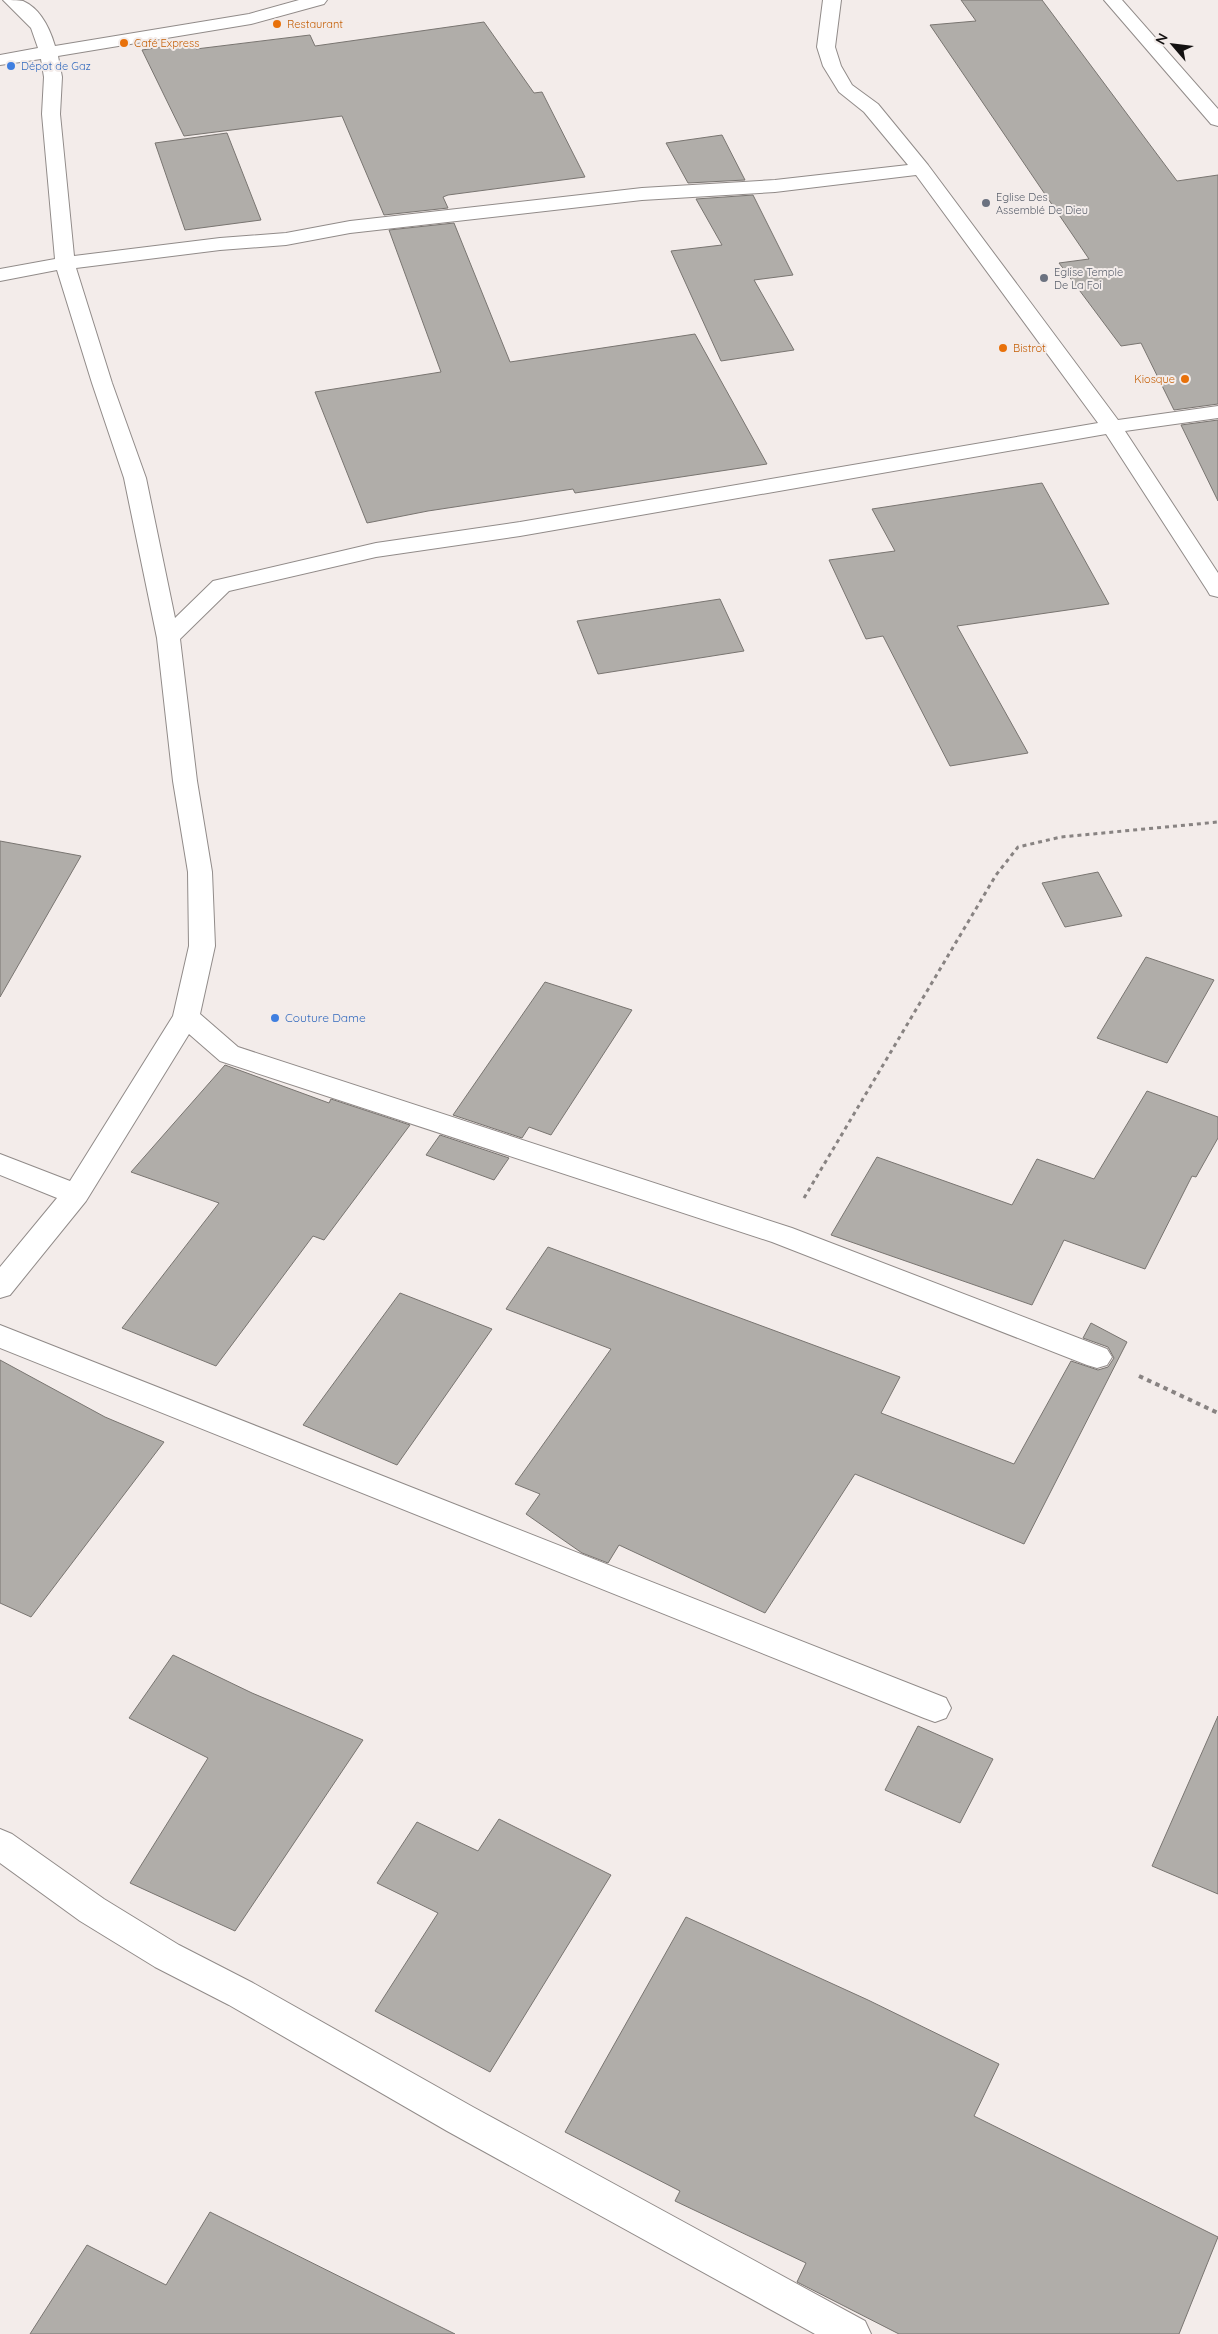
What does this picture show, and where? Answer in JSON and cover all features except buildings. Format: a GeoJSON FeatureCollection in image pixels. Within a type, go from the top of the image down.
{"type":"FeatureCollection","features":[{"type":"Feature","properties":{"kind":"street"},"geometry":{"type":"LineString","coordinates":[[0,1287],[76,1194],[186,1017],[202,946],[200,872],[185,781],[168,638],[135,478],[102,383],[65,263],[51,114],[53,77],[49,54],[40,27],[31,16],[12,0]]}},
{"type":"Feature","properties":{"kind":"street"},"geometry":{"type":"LineString","coordinates":[[0,60],[49,54],[251,19],[318,0]]}},
{"type":"Feature","properties":{"kind":"street"},"geometry":{"type":"LineString","coordinates":[[832,0],[827,27],[826,47],[832,66],[845,88],[870,108],[921,169],[1112,427],[1218,590]]}},
{"type":"Feature","properties":{"kind":"street"},"geometry":{"type":"LineString","coordinates":[[1113,0],[1218,120]]}},
{"type":"Feature","properties":{"kind":"street"},"geometry":{"type":"LineString","coordinates":[[0,275],[65,263],[220,244],[286,239],[350,227],[642,194],[775,186],[921,169]]}},
{"type":"Feature","properties":{"kind":"street"},"geometry":{"type":"LineString","coordinates":[[168,638],[220,586],[376,550],[540,526],[1112,427],[1218,412]]}},
{"type":"Feature","properties":{"kind":"street"},"geometry":{"type":"LineString","coordinates":[[186,1017],[229,1054],[782,1235],[1097,1357]]}},
{"type":"Feature","properties":{"kind":"street"},"geometry":{"type":"LineString","coordinates":[[0,1164],[76,1194]]}},
{"type":"Feature","properties":{"kind":"street"},"geometry":{"type":"LineString","coordinates":[[0,1336],[935,1708]]}},
{"type":"Feature","properties":{"kind":"street"},"geometry":{"type":"LineString","coordinates":[[0,1844],[92,1910],[167,1956],[241,1994],[460,2119],[852,2334]]}},
{"type":"Feature","properties":{"kind":"path"},"geometry":{"type":"LineString","coordinates":[[782,1235],[996,875],[1018,847],[1061,837],[1218,822]]}},
{"type":"Feature","properties":{"kind":"path"},"geometry":{"type":"LineString","coordinates":[[1097,1357],[1218,1413]]}},
{"type":"Feature","properties":{"kind":"place","name":"Restaurant"},"geometry":{"type":"Point","coordinates":[277,24]}},
{"type":"Feature","properties":{"kind":"place","name":"Café Express"},"geometry":{"type":"Point","coordinates":[124,43]}},
{"type":"Feature","properties":{"kind":"place","name":"Dépot de Gaz"},"geometry":{"type":"Point","coordinates":[11,66]}},
{"type":"Feature","properties":{"kind":"place","name":"Eglise Des Assemblé De Dieu"},"geometry":{"type":"Point","coordinates":[986,203]}},
{"type":"Feature","properties":{"kind":"place","name":"Eglise Temple De La Foi"},"geometry":{"type":"Point","coordinates":[1044,278]}},
{"type":"Feature","properties":{"kind":"place","name":"Bistrot"},"geometry":{"type":"Point","coordinates":[1003,348]}},
{"type":"Feature","properties":{"kind":"place","name":"Kiosque"},"geometry":{"type":"Point","coordinates":[1185,379]}},
{"type":"Feature","properties":{"kind":"place","name":"Couture Dame"},"geometry":{"type":"Point","coordinates":[275,1018]}}]}
